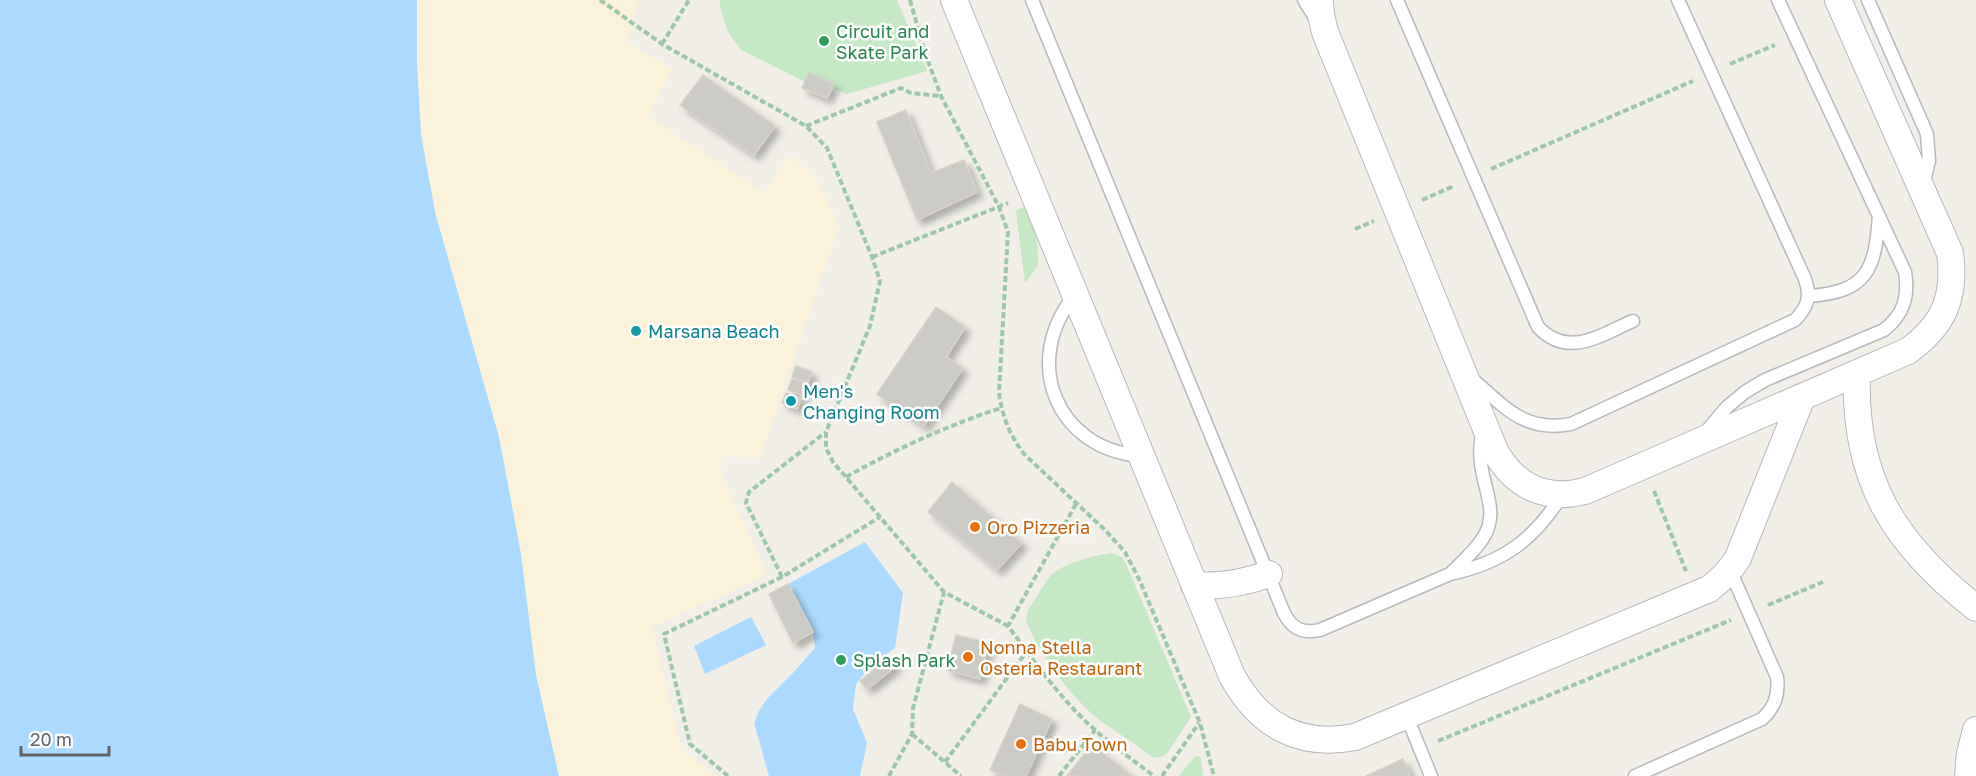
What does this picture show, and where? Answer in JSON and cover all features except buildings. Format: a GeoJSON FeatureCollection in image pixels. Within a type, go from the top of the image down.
{"type":"FeatureCollection","features":[{"type":"Feature","properties":{"kind":"street"},"geometry":{"type":"LineString","coordinates":[[954,0],[1232,676],[1241,693],[1253,708],[1282,729],[1318,740],[1337,740],[1364,734],[1695,595],[1720,581],[1738,558],[1802,397]]}},
{"type":"Feature","properties":{"kind":"street"},"geometry":{"type":"LineString","coordinates":[[1320,0],[1324,32],[1483,424],[1502,463],[1511,474],[1534,489],[1548,494],[1562,495],[1586,491],[1908,351],[1936,326],[1946,309],[1953,272],[1950,253],[1838,0]]}},
{"type":"Feature","properties":{"kind":"street"},"geometry":{"type":"LineString","coordinates":[[1857,373],[1858,426],[1871,478],[1881,503],[1895,526],[1923,561],[1955,592],[1976,608]]}},
{"type":"Feature","properties":{"kind":"street"},"geometry":{"type":"LineString","coordinates":[[1194,585],[1223,586],[1246,582],[1269,574]]}},
{"type":"Feature","properties":{"kind":"street"},"geometry":{"type":"LineString","coordinates":[[1968,776],[1970,753],[1976,730]]}},
{"type":"Feature","properties":{"kind":"lane"},"geometry":{"type":"LineString","coordinates":[[1032,0],[1288,621],[1294,627],[1303,631],[1320,630],[1450,574],[1470,569],[1507,553],[1539,528],[1562,495]]}},
{"type":"Feature","properties":{"kind":"lane"},"geometry":{"type":"LineString","coordinates":[[1304,0],[1324,32]]}},
{"type":"Feature","properties":{"kind":"lane"},"geometry":{"type":"LineString","coordinates":[[1397,0],[1538,327],[1546,335],[1566,344],[1577,344],[1633,321]]}},
{"type":"Feature","properties":{"kind":"lane"},"geometry":{"type":"LineString","coordinates":[[1461,370],[1520,418],[1545,427],[1572,424],[1795,320],[1807,306],[1809,296],[1805,279],[1678,0]]}},
{"type":"Feature","properties":{"kind":"lane"},"geometry":{"type":"LineString","coordinates":[[1698,442],[1727,407],[1745,392],[1765,380],[1884,330],[1902,311],[1906,298],[1905,272],[1778,0]]}},
{"type":"Feature","properties":{"kind":"lane"},"geometry":{"type":"LineString","coordinates":[[1868,0],[1927,134],[1929,161],[1922,187]]}},
{"type":"Feature","properties":{"kind":"lane"},"geometry":{"type":"LineString","coordinates":[[1809,296],[1821,296],[1839,291],[1856,283],[1864,275],[1875,254],[1879,215]]}},
{"type":"Feature","properties":{"kind":"lane"},"geometry":{"type":"LineString","coordinates":[[1075,295],[1064,308],[1050,341],[1048,361],[1050,380],[1056,399],[1066,416],[1079,431],[1094,442],[1112,451],[1141,456]]}},
{"type":"Feature","properties":{"kind":"lane"},"geometry":{"type":"LineString","coordinates":[[1450,574],[1482,540],[1491,519],[1490,496],[1481,469],[1483,424]]}},
{"type":"Feature","properties":{"kind":"lane"},"geometry":{"type":"LineString","coordinates":[[1635,776],[1752,725],[1770,711],[1776,700],[1779,689],[1777,677],[1730,570]]}},
{"type":"Feature","properties":{"kind":"lane"},"geometry":{"type":"LineString","coordinates":[[1407,717],[1431,776]]}},
{"type":"Feature","properties":{"kind":"path"},"geometry":{"type":"LineString","coordinates":[[600,0],[662,44],[806,126],[827,148],[880,281],[870,326],[826,432],[826,448],[833,462],[944,592],[1008,626],[1048,680],[1095,730],[1154,776]]}},
{"type":"Feature","properties":{"kind":"path"},"geometry":{"type":"LineString","coordinates":[[662,44],[689,0]]}},
{"type":"Feature","properties":{"kind":"path"},"geometry":{"type":"LineString","coordinates":[[1355,229],[1795,36]]}},
{"type":"Feature","properties":{"kind":"path"},"geometry":{"type":"LineString","coordinates":[[806,126],[901,88],[911,93],[941,96]]}},
{"type":"Feature","properties":{"kind":"path"},"geometry":{"type":"LineString","coordinates":[[872,257],[1034,193]]}},
{"type":"Feature","properties":{"kind":"path"},"geometry":{"type":"LineString","coordinates":[[846,477],[889,453],[933,433],[1001,408]]}},
{"type":"Feature","properties":{"kind":"path"},"geometry":{"type":"LineString","coordinates":[[782,577],[746,503],[747,497],[750,492],[826,432]]}},
{"type":"Feature","properties":{"kind":"path"},"geometry":{"type":"LineString","coordinates":[[1644,466],[1709,630]]}},
{"type":"Feature","properties":{"kind":"path"},"geometry":{"type":"LineString","coordinates":[[1008,626],[1076,504]]}},
{"type":"Feature","properties":{"kind":"path"},"geometry":{"type":"LineString","coordinates":[[728,776],[690,744],[664,634],[782,577],[880,517]]}},
{"type":"Feature","properties":{"kind":"path"},"geometry":{"type":"LineString","coordinates":[[1420,749],[1823,582]]}},
{"type":"Feature","properties":{"kind":"path"},"geometry":{"type":"LineString","coordinates":[[890,776],[912,734],[914,708],[944,592]]}},
{"type":"Feature","properties":{"kind":"path"},"geometry":{"type":"LineString","coordinates":[[945,762],[1027,651]]}},
{"type":"Feature","properties":{"kind":"path"},"geometry":{"type":"LineString","coordinates":[[1162,776],[1200,723]]}},
{"type":"Feature","properties":{"kind":"path"},"geometry":{"type":"LineString","coordinates":[[1059,776],[1095,730]]}},
{"type":"Feature","properties":{"kind":"path"},"geometry":{"type":"LineString","coordinates":[[912,734],[961,776]]}},
{"type":"Feature","properties":{"kind":"green space","name":"Circuit and Skate Park"},"geometry":{"type":"Polygon","coordinates":[[[720,0],[897,0],[927,71],[847,94],[832,88],[834,84],[809,73],[805,82],[741,50],[728,32],[720,0]]]}},
{"type":"Feature","properties":{"kind":"green space"},"geometry":{"type":"Polygon","coordinates":[[[1027,206],[1037,239],[1038,266],[1025,283],[1016,210],[1027,206]]]}},
{"type":"Feature","properties":{"kind":"green space"},"geometry":{"type":"Polygon","coordinates":[[[1112,553],[1122,557],[1127,566],[1191,717],[1168,752],[1161,757],[1152,757],[1087,709],[1057,674],[1026,621],[1028,610],[1050,576],[1056,571],[1079,560],[1112,553]]]}},
{"type":"Feature","properties":{"kind":"green space"},"geometry":{"type":"Polygon","coordinates":[[[1195,756],[1201,757],[1203,776],[1179,776],[1195,756]]]}},
{"type":"Feature","properties":{"kind":"sand","name":"Marsana Beach"},"geometry":{"type":"Polygon","coordinates":[[[417,0],[639,0],[628,43],[672,69],[648,116],[764,193],[789,155],[818,182],[839,226],[760,458],[725,456],[719,464],[767,575],[652,627],[681,748],[715,776],[559,776],[536,675],[521,554],[499,437],[435,212],[421,134],[417,63],[417,0]]]}},
{"type":"Feature","properties":{"kind":"water"},"geometry":{"type":"Polygon","coordinates":[[[0,0],[417,0],[417,63],[421,134],[435,212],[499,437],[521,554],[536,675],[559,776],[0,776],[0,0]]]}},
{"type":"Feature","properties":{"kind":"water","name":"Splash Park"},"geometry":{"type":"Polygon","coordinates":[[[865,542],[903,593],[895,648],[872,664],[856,684],[853,709],[867,743],[860,776],[769,776],[754,723],[766,700],[815,648],[813,632],[788,584],[865,542]]]}},
{"type":"Feature","properties":{"kind":"water"},"geometry":{"type":"Polygon","coordinates":[[[751,617],[766,645],[705,674],[694,646],[751,617]]]}},
{"type":"Feature","properties":{"kind":"place","name":"Circuit and Skate Park"},"geometry":{"type":"Point","coordinates":[824,41]}},
{"type":"Feature","properties":{"kind":"place","name":"Marsana Beach"},"geometry":{"type":"Point","coordinates":[636,331]}},
{"type":"Feature","properties":{"kind":"place","name":"Men's Changing Room"},"geometry":{"type":"Point","coordinates":[791,401]}},
{"type":"Feature","properties":{"kind":"place","name":"Oro Pizzeria"},"geometry":{"type":"Point","coordinates":[975,527]}},
{"type":"Feature","properties":{"kind":"place","name":"Nonna Stella Osteria Restaurant"},"geometry":{"type":"Point","coordinates":[968,657]}},
{"type":"Feature","properties":{"kind":"place","name":"Splash Park"},"geometry":{"type":"Point","coordinates":[841,660]}},
{"type":"Feature","properties":{"kind":"place","name":"Babu Town"},"geometry":{"type":"Point","coordinates":[1021,744]}}]}
